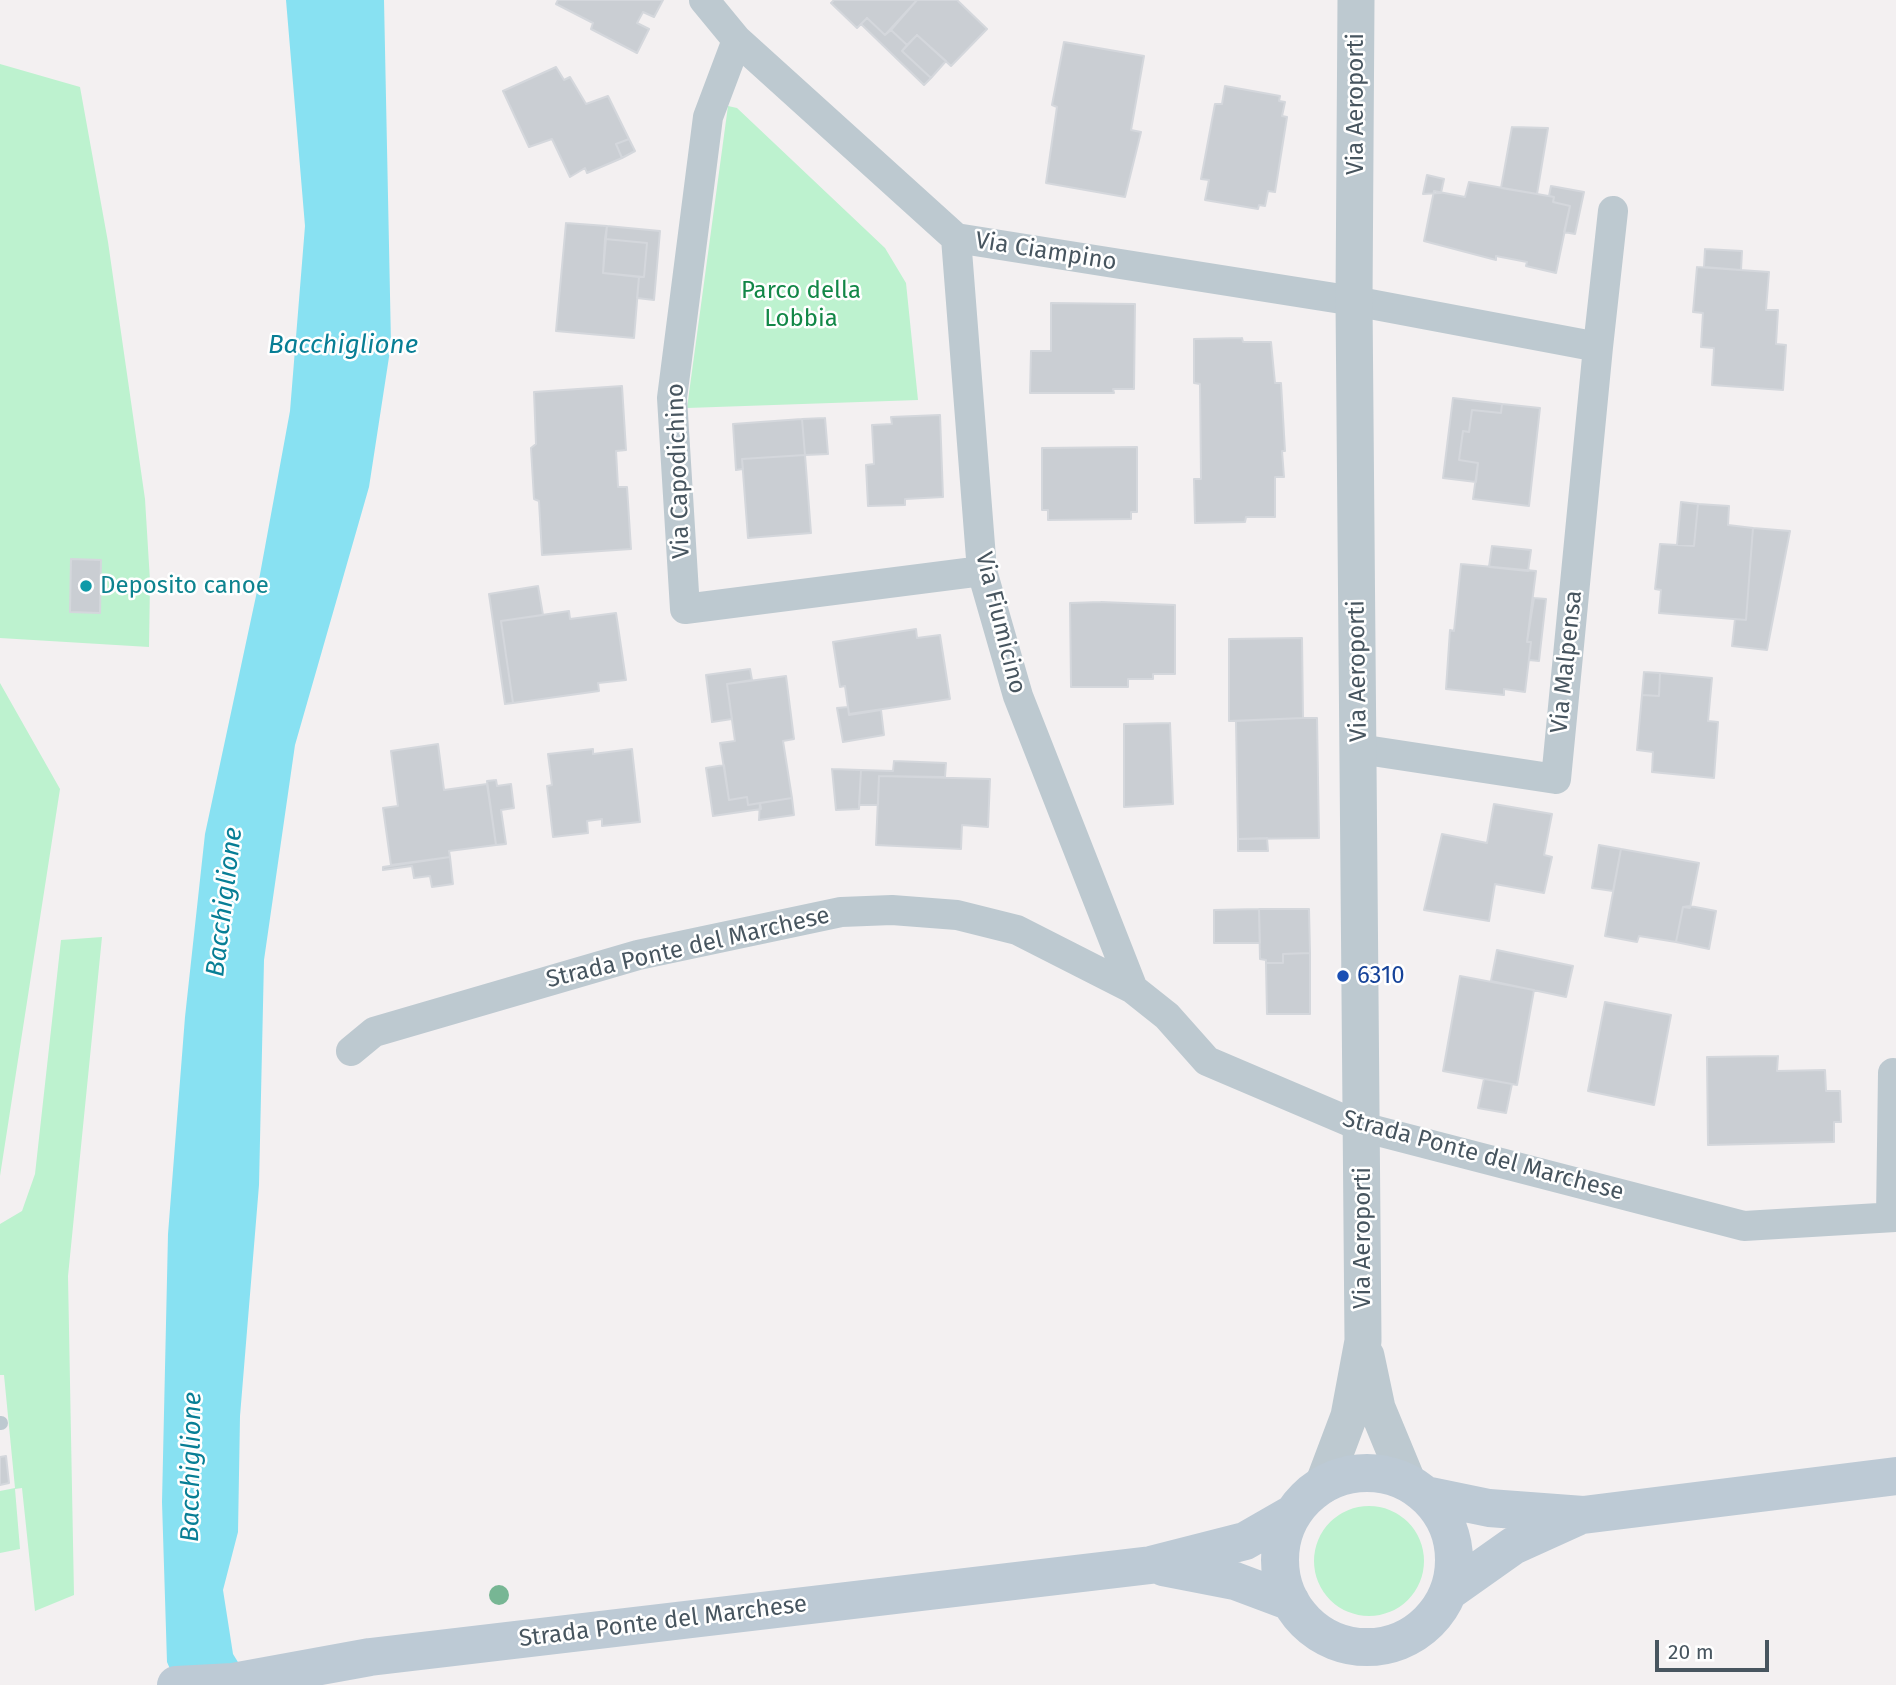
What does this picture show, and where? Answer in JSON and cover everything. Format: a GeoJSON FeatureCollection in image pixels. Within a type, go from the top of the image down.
{"type":"FeatureCollection","features":[{"type":"Feature","properties":{"kind":"main road","name":"Strada Ponte del Marchese"},"geometry":{"type":"LineString","coordinates":[[176,1685],[233,1682],[340,1662],[1151,1564],[1245,1541],[1292,1514],[1306,1497],[1323,1485],[1343,1476],[1366,1472],[1387,1475],[1417,1489],[1489,1508],[1583,1515],[1896,1476]]}},
{"type":"Feature","properties":{"kind":"main road","name":"Strada Ponte del Marchese"},"geometry":{"type":"LineString","coordinates":[[1292,1514],[1280,1558],[1283,1581],[1291,1602],[1305,1622],[1325,1637],[1348,1646],[1373,1647],[1397,1642],[1419,1631],[1436,1613],[1448,1591],[1454,1566],[1452,1540],[1442,1516],[1417,1489]]}},
{"type":"Feature","properties":{"kind":"main road","name":"Strada Ponte del Marchese"},"geometry":{"type":"LineString","coordinates":[[1448,1591],[1513,1546],[1583,1515]]}},
{"type":"Feature","properties":{"kind":"main road","name":"Strada Ponte del Marchese"},"geometry":{"type":"LineString","coordinates":[[1151,1564],[1235,1581],[1291,1602]]}},
{"type":"Feature","properties":{"kind":"street","name":"Via Ciampino"},"geometry":{"type":"LineString","coordinates":[[704,0],[737,40],[956,238],[1354,302]]}},
{"type":"Feature","properties":{"kind":"street","name":"Via Aeroporti"},"geometry":{"type":"LineString","coordinates":[[1323,1485],[1349,1416],[1363,1341],[1354,302],[1356,0]]}},
{"type":"Feature","properties":{"kind":"street","name":"Via Capodichino"},"geometry":{"type":"LineString","coordinates":[[737,40],[708,117],[672,398],[685,609],[982,571]]}},
{"type":"Feature","properties":{"kind":"street","name":"Via Malpensa"},"geometry":{"type":"LineString","coordinates":[[1359,748],[1556,779],[1613,211]]}},
{"type":"Feature","properties":{"kind":"street","name":"Via Fiumicino"},"geometry":{"type":"LineString","coordinates":[[956,238],[982,571],[1018,696],[1133,989]]}},
{"type":"Feature","properties":{"kind":"street"},"geometry":{"type":"LineString","coordinates":[[1354,302],[1598,347]]}},
{"type":"Feature","properties":{"kind":"street","name":"Strada Ponte del Marchese"},"geometry":{"type":"LineString","coordinates":[[351,1051],[374,1032],[638,955],[841,912],[892,910],[957,915],[1017,930],[1133,989],[1167,1016],[1207,1061],[1362,1127],[1744,1226],[1894,1217],[1893,1073]]}},
{"type":"Feature","properties":{"kind":"street","name":"Via Aeroporti"},"geometry":{"type":"LineString","coordinates":[[1363,1341],[1377,1408],[1417,1489]]}},
{"type":"Feature","properties":{"kind":"green space"},"geometry":{"type":"Polygon","coordinates":[[[0,64],[80,87],[108,242],[145,499],[150,581],[149,647],[0,638],[0,64]]]}},
{"type":"Feature","properties":{"kind":"green space","name":"Parco della Lobbia"},"geometry":{"type":"Polygon","coordinates":[[[728,106],[737,108],[885,248],[906,283],[918,400],[687,408],[728,106]]]}},
{"type":"Feature","properties":{"kind":"green space"},"geometry":{"type":"Polygon","coordinates":[[[0,683],[60,789],[0,1176],[0,683]]]}},
{"type":"Feature","properties":{"kind":"green space"},"geometry":{"type":"Polygon","coordinates":[[[102,937],[68,1276],[74,1595],[35,1611],[22,1488],[15,1489],[20,1549],[0,1553],[0,1491],[15,1488],[4,1375],[0,1375],[0,1224],[22,1211],[35,1174],[61,940],[102,937]]]}},
{"type":"Feature","properties":{"kind":"green space"},"geometry":{"type":"Polygon","coordinates":[[[1369,1506],[1390,1510],[1408,1522],[1420,1540],[1424,1561],[1420,1582],[1408,1600],[1390,1612],[1369,1616],[1348,1612],[1330,1600],[1318,1582],[1314,1561],[1318,1540],[1330,1522],[1348,1510],[1369,1506]]]}},
{"type":"Feature","properties":{"kind":"water","name":"Bacchiglione"},"geometry":{"type":"Polygon","coordinates":[[[286,0],[384,0],[391,344],[369,487],[295,745],[264,960],[259,1185],[240,1416],[238,1532],[223,1590],[233,1654],[252,1685],[177,1685],[167,1662],[162,1502],[168,1234],[185,1017],[205,834],[256,596],[290,411],[305,226],[286,0]]]}},
{"type":"Feature","properties":{"kind":"building"},"geometry":{"type":"Polygon","coordinates":[[[558,0],[663,0],[654,17],[643,12],[637,23],[649,29],[637,53],[591,29],[593,23],[556,4],[558,0]]]}},
{"type":"Feature","properties":{"kind":"building"},"geometry":{"type":"Polygon","coordinates":[[[834,0],[917,0],[885,35],[867,18],[857,28],[831,3],[834,0]]]}},
{"type":"Feature","properties":{"kind":"building"},"geometry":{"type":"Polygon","coordinates":[[[917,0],[957,0],[987,29],[951,66],[917,35],[907,45],[891,30],[917,0]]]}},
{"type":"Feature","properties":{"kind":"building"},"geometry":{"type":"Polygon","coordinates":[[[867,18],[885,35],[891,30],[907,45],[902,51],[931,78],[924,85],[861,24],[867,18]]]}},
{"type":"Feature","properties":{"kind":"building"},"geometry":{"type":"Polygon","coordinates":[[[917,35],[946,61],[931,78],[902,51],[917,35]]]}},
{"type":"Feature","properties":{"kind":"building"},"geometry":{"type":"Polygon","coordinates":[[[1064,42],[1144,56],[1131,130],[1141,132],[1125,197],[1046,183],[1057,107],[1052,105],[1064,42]]]}},
{"type":"Feature","properties":{"kind":"building"},"geometry":{"type":"Polygon","coordinates":[[[556,67],[564,80],[570,77],[586,104],[608,96],[629,139],[616,144],[622,158],[587,173],[585,168],[570,177],[552,139],[529,147],[503,91],[556,67]]]}},
{"type":"Feature","properties":{"kind":"building"},"geometry":{"type":"Polygon","coordinates":[[[1225,86],[1280,96],[1279,101],[1285,102],[1282,116],[1287,117],[1275,192],[1268,191],[1265,206],[1259,205],[1258,209],[1205,200],[1209,180],[1201,179],[1215,104],[1222,104],[1225,86]]]}},
{"type":"Feature","properties":{"kind":"building"},"geometry":{"type":"Polygon","coordinates":[[[1512,127],[1548,128],[1537,194],[1501,188],[1512,127]]]}},
{"type":"Feature","properties":{"kind":"building"},"geometry":{"type":"Polygon","coordinates":[[[629,139],[635,151],[622,158],[616,144],[629,139]]]}},
{"type":"Feature","properties":{"kind":"building"},"geometry":{"type":"Polygon","coordinates":[[[1427,175],[1444,179],[1441,193],[1423,194],[1427,175]]]}},
{"type":"Feature","properties":{"kind":"building"},"geometry":{"type":"Polygon","coordinates":[[[1469,182],[1554,197],[1553,202],[1570,206],[1556,273],[1526,266],[1527,262],[1496,256],[1496,260],[1424,241],[1434,191],[1465,197],[1469,182]]]}},
{"type":"Feature","properties":{"kind":"building"},"geometry":{"type":"Polygon","coordinates":[[[1551,186],[1584,192],[1575,234],[1564,232],[1570,206],[1553,202],[1554,197],[1549,196],[1551,186]]]}},
{"type":"Feature","properties":{"kind":"building"},"geometry":{"type":"Polygon","coordinates":[[[566,223],[607,226],[603,273],[639,277],[634,338],[556,331],[566,223]]]}},
{"type":"Feature","properties":{"kind":"building"},"geometry":{"type":"Polygon","coordinates":[[[607,226],[660,231],[654,300],[637,298],[639,277],[644,277],[647,243],[605,239],[607,226]]]}},
{"type":"Feature","properties":{"kind":"building"},"geometry":{"type":"Polygon","coordinates":[[[605,239],[647,243],[644,277],[603,273],[605,239]]]}},
{"type":"Feature","properties":{"kind":"building"},"geometry":{"type":"Polygon","coordinates":[[[1705,249],[1742,251],[1741,270],[1704,267],[1705,249]]]}},
{"type":"Feature","properties":{"kind":"building"},"geometry":{"type":"Polygon","coordinates":[[[1697,267],[1769,272],[1766,310],[1778,310],[1776,344],[1786,345],[1783,390],[1712,385],[1714,348],[1701,347],[1703,313],[1693,312],[1697,267]]]}},
{"type":"Feature","properties":{"kind":"building"},"geometry":{"type":"Polygon","coordinates":[[[1051,303],[1135,304],[1134,389],[1113,389],[1114,393],[1030,393],[1031,351],[1051,351],[1051,303]]]}},
{"type":"Feature","properties":{"kind":"building"},"geometry":{"type":"Polygon","coordinates":[[[1242,338],[1243,342],[1271,342],[1275,383],[1281,383],[1284,477],[1275,477],[1275,517],[1246,517],[1245,522],[1195,523],[1194,479],[1201,479],[1200,384],[1194,383],[1194,339],[1242,338]]]}},
{"type":"Feature","properties":{"kind":"building"},"geometry":{"type":"Polygon","coordinates":[[[622,386],[626,450],[616,451],[618,487],[627,487],[631,549],[542,555],[539,501],[534,499],[531,448],[536,444],[534,392],[622,386]]]}},
{"type":"Feature","properties":{"kind":"building"},"geometry":{"type":"Polygon","coordinates":[[[1453,398],[1502,404],[1501,413],[1472,410],[1469,432],[1463,431],[1459,460],[1478,463],[1476,482],[1443,478],[1453,398]]]}},
{"type":"Feature","properties":{"kind":"building"},"geometry":{"type":"Polygon","coordinates":[[[1502,404],[1540,408],[1529,506],[1473,499],[1478,463],[1459,460],[1463,431],[1469,432],[1472,410],[1501,413],[1502,404]]]}},
{"type":"Feature","properties":{"kind":"building"},"geometry":{"type":"Polygon","coordinates":[[[940,415],[943,497],[905,499],[905,505],[868,506],[866,465],[874,464],[872,425],[892,424],[891,417],[940,415]]]}},
{"type":"Feature","properties":{"kind":"building"},"geometry":{"type":"Polygon","coordinates":[[[825,418],[828,454],[805,455],[802,419],[825,418]]]}},
{"type":"Feature","properties":{"kind":"building"},"geometry":{"type":"Polygon","coordinates":[[[802,419],[805,455],[742,459],[743,469],[736,470],[733,424],[802,419]]]}},
{"type":"Feature","properties":{"kind":"building"},"geometry":{"type":"Polygon","coordinates":[[[1137,447],[1137,512],[1131,512],[1131,519],[1048,520],[1048,510],[1042,510],[1042,448],[1137,447]]]}},
{"type":"Feature","properties":{"kind":"building"},"geometry":{"type":"Polygon","coordinates":[[[805,455],[811,533],[748,538],[742,459],[805,455]]]}},
{"type":"Feature","properties":{"kind":"building"},"geometry":{"type":"Polygon","coordinates":[[[1681,502],[1698,504],[1694,546],[1677,545],[1681,502]]]}},
{"type":"Feature","properties":{"kind":"building"},"geometry":{"type":"Polygon","coordinates":[[[1698,504],[1729,506],[1728,525],[1753,528],[1746,620],[1659,613],[1661,590],[1655,589],[1660,544],[1694,546],[1698,504]]]}},
{"type":"Feature","properties":{"kind":"building"},"geometry":{"type":"Polygon","coordinates":[[[1753,528],[1790,531],[1767,650],[1732,646],[1735,619],[1746,620],[1753,528]]]}},
{"type":"Feature","properties":{"kind":"building"},"geometry":{"type":"Polygon","coordinates":[[[1492,546],[1531,550],[1528,571],[1489,567],[1492,546]]]}},
{"type":"Feature","properties":{"kind":"building","name":"Deposito canoe"},"geometry":{"type":"Polygon","coordinates":[[[71,559],[101,560],[100,613],[70,612],[71,559]]]}},
{"type":"Feature","properties":{"kind":"building"},"geometry":{"type":"Polygon","coordinates":[[[1461,564],[1536,571],[1527,642],[1531,642],[1525,692],[1504,689],[1504,695],[1446,689],[1450,630],[1454,631],[1461,564]]]}},
{"type":"Feature","properties":{"kind":"building"},"geometry":{"type":"Polygon","coordinates":[[[538,586],[543,615],[501,621],[513,703],[505,704],[489,594],[538,586]]]}},
{"type":"Feature","properties":{"kind":"building"},"geometry":{"type":"Polygon","coordinates":[[[1534,598],[1546,599],[1539,661],[1529,660],[1531,642],[1527,642],[1534,598]]]}},
{"type":"Feature","properties":{"kind":"building"},"geometry":{"type":"Polygon","coordinates":[[[1070,603],[1175,605],[1175,674],[1153,674],[1153,679],[1128,679],[1128,687],[1071,687],[1070,603]]]}},
{"type":"Feature","properties":{"kind":"building"},"geometry":{"type":"Polygon","coordinates":[[[569,611],[570,619],[616,613],[626,680],[598,683],[599,691],[513,703],[501,621],[569,611]]]}},
{"type":"Feature","properties":{"kind":"building"},"geometry":{"type":"Polygon","coordinates":[[[916,629],[917,638],[940,635],[950,699],[849,714],[845,686],[840,687],[833,642],[916,629]]]}},
{"type":"Feature","properties":{"kind":"building"},"geometry":{"type":"Polygon","coordinates":[[[1302,638],[1303,718],[1229,721],[1229,639],[1302,638]]]}},
{"type":"Feature","properties":{"kind":"building"},"geometry":{"type":"Polygon","coordinates":[[[750,669],[752,680],[727,684],[732,719],[712,722],[706,675],[750,669]]]}},
{"type":"Feature","properties":{"kind":"building"},"geometry":{"type":"Polygon","coordinates":[[[1644,672],[1660,673],[1659,696],[1642,695],[1644,672]]]}},
{"type":"Feature","properties":{"kind":"building"},"geometry":{"type":"Polygon","coordinates":[[[1660,673],[1712,678],[1708,721],[1718,722],[1714,778],[1652,772],[1653,752],[1637,750],[1642,695],[1659,696],[1660,673]]]}},
{"type":"Feature","properties":{"kind":"building"},"geometry":{"type":"Polygon","coordinates":[[[786,676],[794,739],[783,741],[792,798],[748,805],[747,797],[729,800],[720,743],[735,741],[727,684],[786,676]]]}},
{"type":"Feature","properties":{"kind":"building"},"geometry":{"type":"Polygon","coordinates":[[[848,707],[849,715],[881,710],[884,735],[843,742],[837,708],[848,707]]]}},
{"type":"Feature","properties":{"kind":"building"},"geometry":{"type":"Polygon","coordinates":[[[1317,718],[1319,838],[1238,839],[1236,721],[1317,718]]]}},
{"type":"Feature","properties":{"kind":"building"},"geometry":{"type":"Polygon","coordinates":[[[1170,723],[1173,804],[1124,807],[1124,724],[1170,723]]]}},
{"type":"Feature","properties":{"kind":"building"},"geometry":{"type":"Polygon","coordinates":[[[438,744],[444,790],[487,784],[496,845],[449,851],[450,857],[391,865],[383,808],[398,806],[391,751],[438,744]]]}},
{"type":"Feature","properties":{"kind":"building"},"geometry":{"type":"Polygon","coordinates":[[[593,749],[593,754],[632,749],[640,822],[602,826],[602,819],[587,821],[588,833],[553,837],[547,786],[552,785],[548,754],[593,749]]]}},
{"type":"Feature","properties":{"kind":"building"},"geometry":{"type":"Polygon","coordinates":[[[894,761],[946,763],[945,777],[879,776],[878,805],[859,805],[861,770],[893,771],[894,761]]]}},
{"type":"Feature","properties":{"kind":"building"},"geometry":{"type":"Polygon","coordinates":[[[724,765],[729,800],[747,797],[748,805],[760,803],[761,809],[713,816],[706,768],[724,765]]]}},
{"type":"Feature","properties":{"kind":"building"},"geometry":{"type":"Polygon","coordinates":[[[832,769],[861,770],[859,809],[836,810],[832,769]]]}},
{"type":"Feature","properties":{"kind":"building"},"geometry":{"type":"Polygon","coordinates":[[[879,776],[990,779],[988,827],[962,825],[961,849],[876,845],[879,776]]]}},
{"type":"Feature","properties":{"kind":"building"},"geometry":{"type":"Polygon","coordinates":[[[496,780],[497,786],[511,784],[514,808],[501,810],[506,844],[496,845],[487,781],[496,780]]]}},
{"type":"Feature","properties":{"kind":"building"},"geometry":{"type":"Polygon","coordinates":[[[792,798],[794,815],[759,820],[760,803],[792,798]]]}},
{"type":"Feature","properties":{"kind":"building"},"geometry":{"type":"Polygon","coordinates":[[[1494,804],[1552,814],[1544,855],[1552,857],[1544,893],[1495,884],[1489,921],[1424,910],[1442,834],[1487,843],[1494,804]]]}},
{"type":"Feature","properties":{"kind":"building"},"geometry":{"type":"Polygon","coordinates":[[[1267,838],[1268,851],[1238,851],[1238,839],[1267,838]]]}},
{"type":"Feature","properties":{"kind":"building"},"geometry":{"type":"Polygon","coordinates":[[[1599,845],[1621,849],[1613,891],[1592,888],[1599,845]]]}},
{"type":"Feature","properties":{"kind":"building"},"geometry":{"type":"Polygon","coordinates":[[[1621,849],[1699,863],[1690,908],[1683,907],[1676,942],[1639,936],[1637,942],[1605,936],[1621,849]]]}},
{"type":"Feature","properties":{"kind":"building"},"geometry":{"type":"Polygon","coordinates":[[[450,857],[453,884],[432,887],[430,876],[414,878],[412,866],[383,870],[383,867],[450,857]]]}},
{"type":"Feature","properties":{"kind":"building"},"geometry":{"type":"Polygon","coordinates":[[[1683,907],[1716,911],[1709,949],[1676,942],[1683,907]]]}},
{"type":"Feature","properties":{"kind":"building"},"geometry":{"type":"Polygon","coordinates":[[[1259,909],[1260,943],[1214,943],[1214,910],[1259,909]]]}},
{"type":"Feature","properties":{"kind":"building"},"geometry":{"type":"Polygon","coordinates":[[[1259,909],[1309,909],[1310,953],[1283,954],[1283,963],[1266,963],[1266,960],[1260,959],[1259,909]]]}},
{"type":"Feature","properties":{"kind":"building"},"geometry":{"type":"Polygon","coordinates":[[[1497,950],[1573,966],[1566,997],[1491,981],[1497,950]]]}},
{"type":"Feature","properties":{"kind":"building"},"geometry":{"type":"Polygon","coordinates":[[[1310,953],[1310,1014],[1267,1014],[1266,963],[1283,963],[1283,954],[1310,953]]]}},
{"type":"Feature","properties":{"kind":"building"},"geometry":{"type":"Polygon","coordinates":[[[1460,976],[1534,990],[1517,1085],[1443,1071],[1460,976]]]}},
{"type":"Feature","properties":{"kind":"building"},"geometry":{"type":"Polygon","coordinates":[[[1605,1002],[1671,1015],[1654,1105],[1588,1091],[1605,1002]]]}},
{"type":"Feature","properties":{"kind":"building"},"geometry":{"type":"Polygon","coordinates":[[[1778,1056],[1777,1071],[1825,1070],[1826,1091],[1840,1091],[1841,1122],[1834,1122],[1834,1142],[1708,1145],[1707,1057],[1778,1056]]]}},
{"type":"Feature","properties":{"kind":"building"},"geometry":{"type":"Polygon","coordinates":[[[1484,1079],[1512,1084],[1506,1113],[1478,1108],[1484,1079]]]}},
{"type":"Feature","properties":{"kind":"building"},"geometry":{"type":"Polygon","coordinates":[[[6,1456],[9,1483],[0,1485],[0,1457],[6,1456]]]}},
{"type":"Feature","properties":{"kind":"place","name":"Deposito canoe"},"geometry":{"type":"Point","coordinates":[86,586]}},
{"type":"Feature","properties":{"kind":"place","name":"6310"},"geometry":{"type":"Point","coordinates":[1343,976]}}]}
